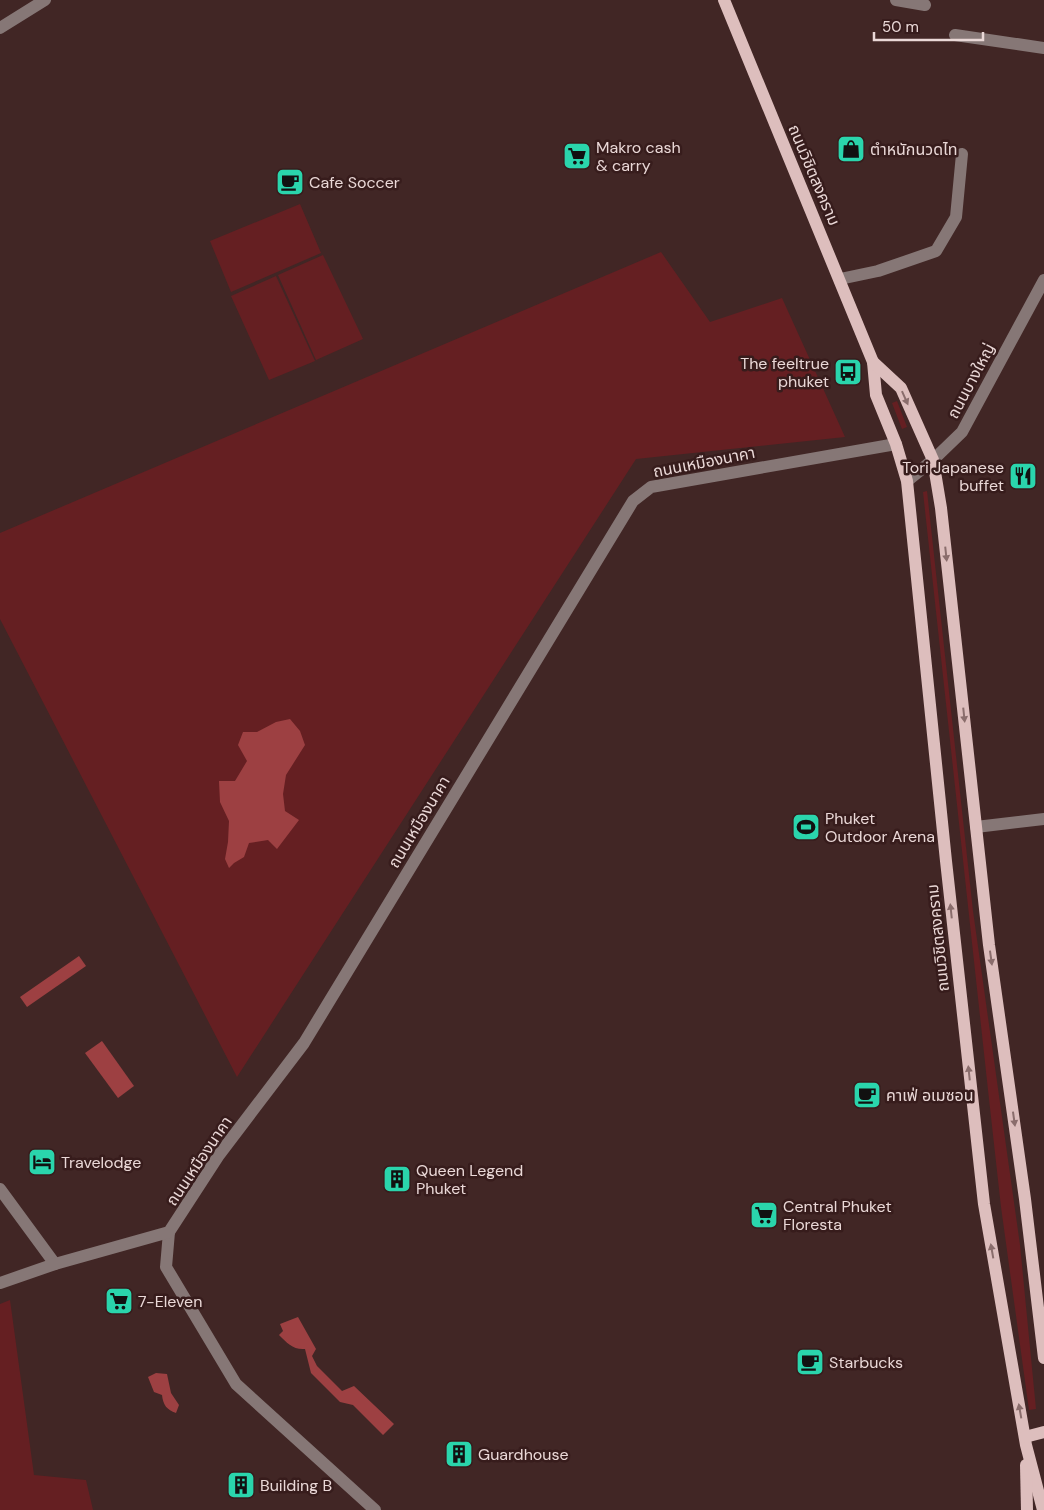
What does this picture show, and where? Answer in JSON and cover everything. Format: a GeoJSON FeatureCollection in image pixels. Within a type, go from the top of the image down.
{"type":"FeatureCollection","features":[{"type":"Feature","properties":{"kind":"main road","name":"ถนนวิชิตสงคราม"},"geometry":{"type":"LineString","coordinates":[[724,0],[873,362],[876,395],[896,444],[907,481],[946,870],[982,1186],[1026,1441],[1043,1510]]}},
{"type":"Feature","properties":{"kind":"main road","name":"ถนนวิชิตสงคราม"},"geometry":{"type":"LineString","coordinates":[[873,362],[901,388],[933,460],[941,508],[989,945],[1025,1199],[1044,1358]]}},
{"type":"Feature","properties":{"kind":"main road"},"geometry":{"type":"LineString","coordinates":[[1026,1510],[1026,1441],[1044,1432]]}},
{"type":"Feature","properties":{"kind":"street"},"geometry":{"type":"LineString","coordinates":[[0,28],[46,0]]}},
{"type":"Feature","properties":{"kind":"street"},"geometry":{"type":"LineString","coordinates":[[896,0],[925,5]]}},
{"type":"Feature","properties":{"kind":"street"},"geometry":{"type":"LineString","coordinates":[[955,35],[1044,48]]}},
{"type":"Feature","properties":{"kind":"street"},"geometry":{"type":"LineString","coordinates":[[840,279],[878,271],[936,251],[956,217],[962,154]]}},
{"type":"Feature","properties":{"kind":"street","name":"ถนนบางใหญ่"},"geometry":{"type":"LineString","coordinates":[[907,481],[933,460],[962,432],[1044,280]]}},
{"type":"Feature","properties":{"kind":"street","name":"ถนนเหมืองนาคา"},"geometry":{"type":"LineString","coordinates":[[0,1283],[55,1264],[170,1232],[219,1155],[304,1043],[633,500],[651,488],[896,444]]}},
{"type":"Feature","properties":{"kind":"street"},"geometry":{"type":"LineString","coordinates":[[976,827],[1044,819]]}},
{"type":"Feature","properties":{"kind":"street"},"geometry":{"type":"LineString","coordinates":[[0,1190],[55,1264]]}},
{"type":"Feature","properties":{"kind":"street"},"geometry":{"type":"LineString","coordinates":[[170,1232],[166,1267],[236,1384],[375,1510]]}},
{"type":"Feature","properties":{"kind":"shaded area"},"geometry":{"type":"Polygon","coordinates":[[[300,204],[321,253],[231,292],[210,241],[300,204]]]}},
{"type":"Feature","properties":{"kind":"shaded area"},"geometry":{"type":"Polygon","coordinates":[[[661,252],[710,322],[782,298],[845,437],[636,459],[237,1077],[0,619],[0,533],[661,252]]]}},
{"type":"Feature","properties":{"kind":"shaded area"},"geometry":{"type":"Polygon","coordinates":[[[323,255],[363,339],[316,360],[278,275],[323,255]]]}},
{"type":"Feature","properties":{"kind":"shaded area"},"geometry":{"type":"Polygon","coordinates":[[[276,276],[315,361],[269,380],[231,296],[276,276]]]}},
{"type":"Feature","properties":{"kind":"shaded area"},"geometry":{"type":"Polygon","coordinates":[[[897,401],[907,427],[902,429],[892,403],[897,401]]]}},
{"type":"Feature","properties":{"kind":"shaded area"},"geometry":{"type":"Polygon","coordinates":[[[927,491],[973,911],[1020,1245],[1036,1409],[1029,1410],[1001,1207],[989,1099],[923,492],[927,491]]]}},
{"type":"Feature","properties":{"kind":"shaded area"},"geometry":{"type":"Polygon","coordinates":[[[290,719],[300,731],[305,745],[286,775],[283,794],[285,811],[299,820],[277,849],[268,840],[249,843],[244,857],[229,868],[225,859],[229,821],[220,802],[219,781],[235,781],[247,761],[238,745],[243,732],[257,732],[276,722],[290,719]]]}},
{"type":"Feature","properties":{"kind":"shaded area"},"geometry":{"type":"Polygon","coordinates":[[[79,956],[86,966],[27,1007],[20,997],[79,956]]]}},
{"type":"Feature","properties":{"kind":"shaded area"},"geometry":{"type":"Polygon","coordinates":[[[102,1041],[134,1086],[118,1098],[85,1053],[102,1041]]]}},
{"type":"Feature","properties":{"kind":"shaded area"},"geometry":{"type":"Polygon","coordinates":[[[10,1300],[34,1475],[86,1480],[93,1510],[0,1510],[0,1304],[10,1300]]]}},
{"type":"Feature","properties":{"kind":"shaded area"},"geometry":{"type":"Polygon","coordinates":[[[298,1317],[316,1349],[312,1356],[317,1366],[342,1391],[354,1386],[394,1424],[383,1435],[353,1405],[340,1402],[311,1373],[305,1349],[294,1347],[279,1335],[283,1331],[280,1324],[298,1317]]]}},
{"type":"Feature","properties":{"kind":"shaded area"},"geometry":{"type":"Polygon","coordinates":[[[156,1373],[167,1374],[171,1393],[179,1405],[176,1413],[166,1407],[162,1395],[154,1392],[148,1377],[156,1373]]]}},
{"type":"Feature","properties":{"kind":"place","name":"ตำหนักนวดไท"},"geometry":{"type":"Point","coordinates":[851,149]}},
{"type":"Feature","properties":{"kind":"place","name":"Makro cash & carry"},"geometry":{"type":"Point","coordinates":[577,156]}},
{"type":"Feature","properties":{"kind":"place","name":"Cafe Soccer"},"geometry":{"type":"Point","coordinates":[290,182]}},
{"type":"Feature","properties":{"kind":"place","name":"The feeltrue phuket"},"geometry":{"type":"Point","coordinates":[848,372]}},
{"type":"Feature","properties":{"kind":"place","name":"Tori Japanese buffet"},"geometry":{"type":"Point","coordinates":[1023,476]}},
{"type":"Feature","properties":{"kind":"place","name":"Phuket Outdoor Arena"},"geometry":{"type":"Point","coordinates":[806,827]}},
{"type":"Feature","properties":{"kind":"place","name":"คาเฟ่ อเมซอน"},"geometry":{"type":"Point","coordinates":[867,1095]}},
{"type":"Feature","properties":{"kind":"place","name":"Travelodge"},"geometry":{"type":"Point","coordinates":[42,1162]}},
{"type":"Feature","properties":{"kind":"place","name":"Queen Legend Phuket"},"geometry":{"type":"Point","coordinates":[397,1179]}},
{"type":"Feature","properties":{"kind":"place","name":"Central Phuket Floresta"},"geometry":{"type":"Point","coordinates":[764,1215]}},
{"type":"Feature","properties":{"kind":"place","name":"7-Eleven"},"geometry":{"type":"Point","coordinates":[119,1301]}},
{"type":"Feature","properties":{"kind":"place","name":"Starbucks"},"geometry":{"type":"Point","coordinates":[810,1362]}},
{"type":"Feature","properties":{"kind":"place","name":"Guardhouse"},"geometry":{"type":"Point","coordinates":[459,1454]}},
{"type":"Feature","properties":{"kind":"place","name":"Building B"},"geometry":{"type":"Point","coordinates":[241,1485]}}]}
